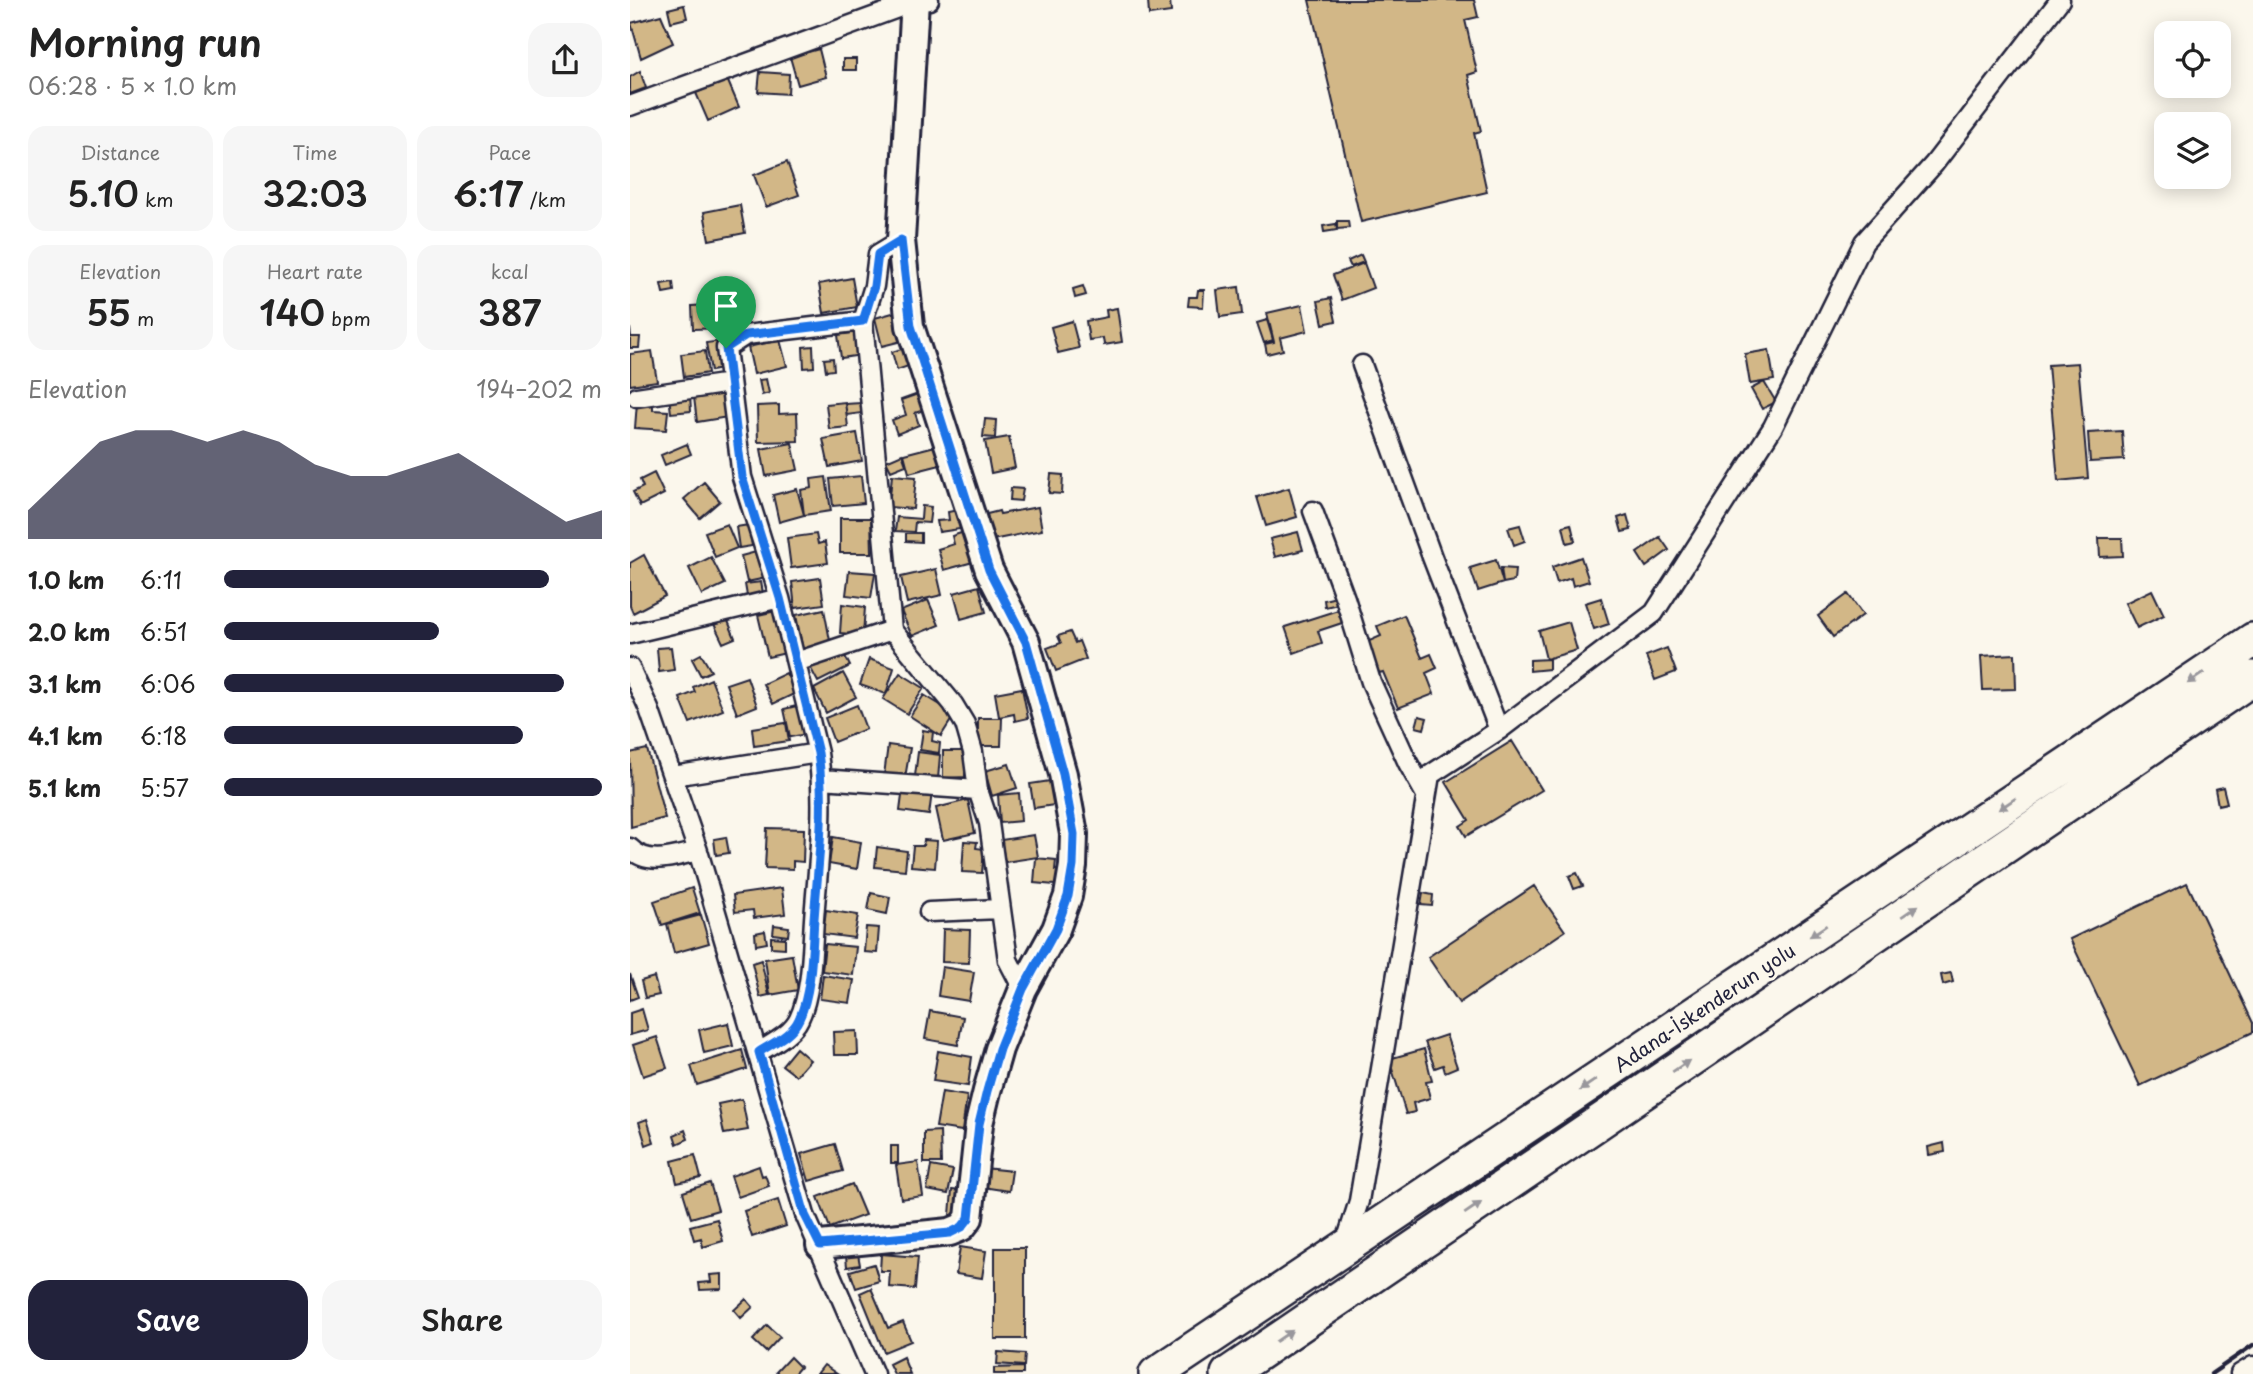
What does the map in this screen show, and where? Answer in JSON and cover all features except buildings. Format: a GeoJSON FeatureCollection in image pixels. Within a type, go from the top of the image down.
{"type":"FeatureCollection","features":[{"type":"Feature","properties":{"kind":"highway","name":"Adana-İskenderun yolu"},"geometry":{"type":"LineString","coordinates":[[1156,1374],[2253,640]]}},
{"type":"Feature","properties":{"kind":"highway"},"geometry":{"type":"LineString","coordinates":[[1228,1374],[2253,678]]}},
{"type":"Feature","properties":{"kind":"street"},"geometry":{"type":"LineString","coordinates":[[1344,1248],[1359,1201],[1430,775],[1499,730],[1654,614],[1773,427],[1864,242],[1934,164],[2060,0]]}},
{"type":"Feature","properties":{"kind":"street"},"geometry":{"type":"LineString","coordinates":[[630,106],[920,1],[901,240],[911,326],[989,570],[1026,642],[1063,774],[1074,834],[1068,896],[1056,929],[1023,989],[999,1049],[987,1091],[979,1124],[969,1218],[962,1227],[950,1233],[820,1245]]}},
{"type":"Feature","properties":{"kind":"street"},"geometry":{"type":"LineString","coordinates":[[901,240],[878,254],[874,286],[863,321],[892,630],[953,704],[965,724],[978,790],[989,823],[1008,960],[1023,989]]}},
{"type":"Feature","properties":{"kind":"street"},"geometry":{"type":"LineString","coordinates":[[759,1052],[789,1032],[799,1020],[805,1001],[814,923],[821,779],[818,753],[780,598],[742,477],[726,348],[746,335],[863,321]]}},
{"type":"Feature","properties":{"kind":"street"},"geometry":{"type":"LineString","coordinates":[[1362,365],[1499,730]]}},
{"type":"Feature","properties":{"kind":"street"},"geometry":{"type":"LineString","coordinates":[[637,397],[730,383]]}},
{"type":"Feature","properties":{"kind":"street"},"geometry":{"type":"LineString","coordinates":[[1313,512],[1345,598],[1371,682],[1408,763],[1426,795]]}},
{"type":"Feature","properties":{"kind":"street"},"geometry":{"type":"LineString","coordinates":[[630,634],[780,598]]}},
{"type":"Feature","properties":{"kind":"street"},"geometry":{"type":"LineString","coordinates":[[796,662],[892,630]]}},
{"type":"Feature","properties":{"kind":"street"},"geometry":{"type":"LineString","coordinates":[[630,667],[649,709],[698,851],[805,1215],[874,1374]]}},
{"type":"Feature","properties":{"kind":"street"},"geometry":{"type":"LineString","coordinates":[[673,776],[818,753]]}},
{"type":"Feature","properties":{"kind":"street"},"geometry":{"type":"LineString","coordinates":[[821,779],[978,790]]}},
{"type":"Feature","properties":{"kind":"street"},"geometry":{"type":"LineString","coordinates":[[630,848],[643,857],[654,859],[698,851]]}},
{"type":"Feature","properties":{"kind":"street"},"geometry":{"type":"LineString","coordinates":[[929,912],[1000,909]]}},
{"type":"Feature","properties":{"kind":"street"},"geometry":{"type":"LineString","coordinates":[[2240,1374],[2253,1366]]}},
{"type":"Feature","properties":{"kind":"railway"},"geometry":{"type":"LineString","coordinates":[[2211,1374],[2253,1345]]}},
{"type":"Feature","properties":{"kind":"route"},"geometry":{"type":"LineString","coordinates":[[901,240],[911,326],[989,570],[1026,642],[1063,774],[1074,834],[1068,896],[1056,929],[1023,989],[999,1049],[979,1124],[969,1218],[962,1227],[950,1233],[820,1245],[805,1215],[759,1052],[789,1032],[799,1020],[805,1001],[812,949],[821,779],[818,753],[780,598],[742,477],[726,348],[746,335],[863,321],[874,286],[878,254],[901,240]]}}]}
